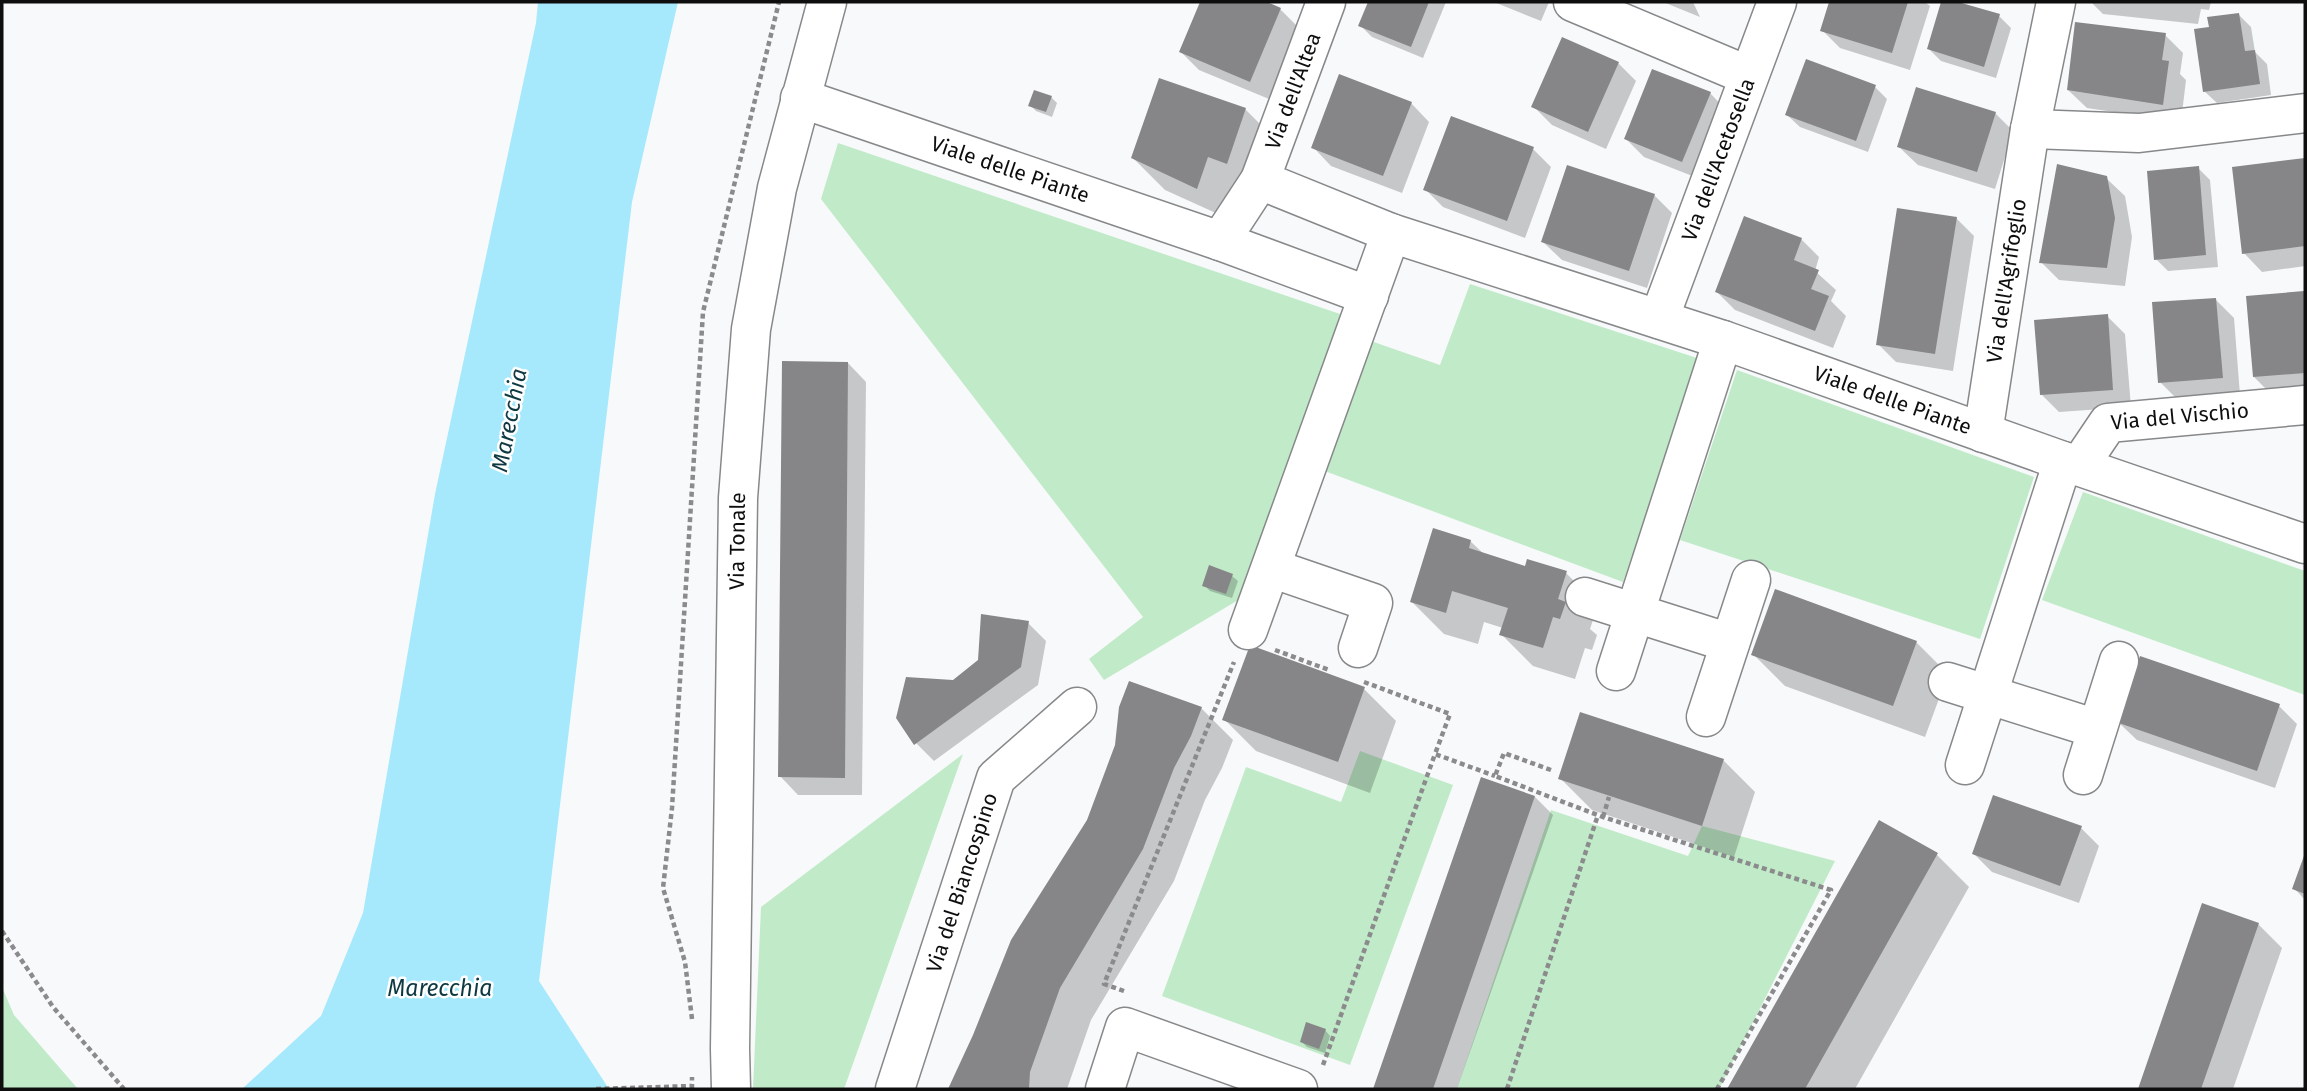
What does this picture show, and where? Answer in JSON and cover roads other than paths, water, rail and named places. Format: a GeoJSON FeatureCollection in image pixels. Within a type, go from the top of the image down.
{"type":"FeatureCollection","features":[{"type":"Feature","properties":{"kind":"street","name":"Via Tonale"},"geometry":{"type":"LineString","coordinates":[[731,1089],[739,485],[751,329],[777,188],[827,2]]}},
{"type":"Feature","properties":{"kind":"street","name":"Via dell'Altea"},"geometry":{"type":"LineString","coordinates":[[1259,180],[1326,2]]}},
{"type":"Feature","properties":{"kind":"street"},"geometry":{"type":"LineString","coordinates":[[1573,2],[1749,76]]}},
{"type":"Feature","properties":{"kind":"street","name":"Via dell'Acetosella"},"geometry":{"type":"LineString","coordinates":[[1659,319],[1777,2]]}},
{"type":"Feature","properties":{"kind":"street","name":"Via dell'Agrifoglio"},"geometry":{"type":"LineString","coordinates":[[1983,432],[2030,129],[2056,2]]}},
{"type":"Feature","properties":{"kind":"street","name":"Viale delle Piante"},"geometry":{"type":"LineString","coordinates":[[800,98],[1220,241],[1369,296]]}},
{"type":"Feature","properties":{"kind":"street"},"geometry":{"type":"LineString","coordinates":[[2030,129],[2139,133],[2305,113]]}},
{"type":"Feature","properties":{"kind":"street","name":"Viale delle Piante"},"geometry":{"type":"LineString","coordinates":[[1259,180],[1391,233],[1723,340],[2305,544]]}},
{"type":"Feature","properties":{"kind":"street"},"geometry":{"type":"LineString","coordinates":[[1220,241],[1259,180]]}},
{"type":"Feature","properties":{"kind":"street"},"geometry":{"type":"LineString","coordinates":[[1253,644],[1271,568],[1391,233]]}},
{"type":"Feature","properties":{"kind":"street"},"geometry":{"type":"LineString","coordinates":[[1616,671],[1723,340]]}},
{"type":"Feature","properties":{"kind":"street","name":"Via del Vischio"},"geometry":{"type":"LineString","coordinates":[[2071,464],[2108,423],[2305,405]]}},
{"type":"Feature","properties":{"kind":"street"},"geometry":{"type":"LineString","coordinates":[[1965,765],[2071,464]]}},
{"type":"Feature","properties":{"kind":"street"},"geometry":{"type":"LineString","coordinates":[[1271,568],[1373,603],[1352,667]]}},
{"type":"Feature","properties":{"kind":"street"},"geometry":{"type":"LineString","coordinates":[[1706,716],[1751,580]]}},
{"type":"Feature","properties":{"kind":"street"},"geometry":{"type":"LineString","coordinates":[[1586,597],[1730,643]]}},
{"type":"Feature","properties":{"kind":"street"},"geometry":{"type":"LineString","coordinates":[[2082,775],[2119,661]]}},
{"type":"Feature","properties":{"kind":"street"},"geometry":{"type":"LineString","coordinates":[[1948,682],[2097,729]]}},
{"type":"Feature","properties":{"kind":"street","name":"Via del Biancospino"},"geometry":{"type":"LineString","coordinates":[[895,1089],[996,778],[1077,707]]}},
{"type":"Feature","properties":{"kind":"street"},"geometry":{"type":"LineString","coordinates":[[1105,1089],[1125,1027],[1309,1083]]}},
{"type":"Feature","properties":{"kind":"water","name":"Marecchia"},"geometry":{"type":"Polygon","coordinates":[[[538,2],[678,2],[632,202],[539,981],[609,1089],[242,1089],[321,1016],[363,913],[435,494],[536,23],[538,2]]]}}]}
